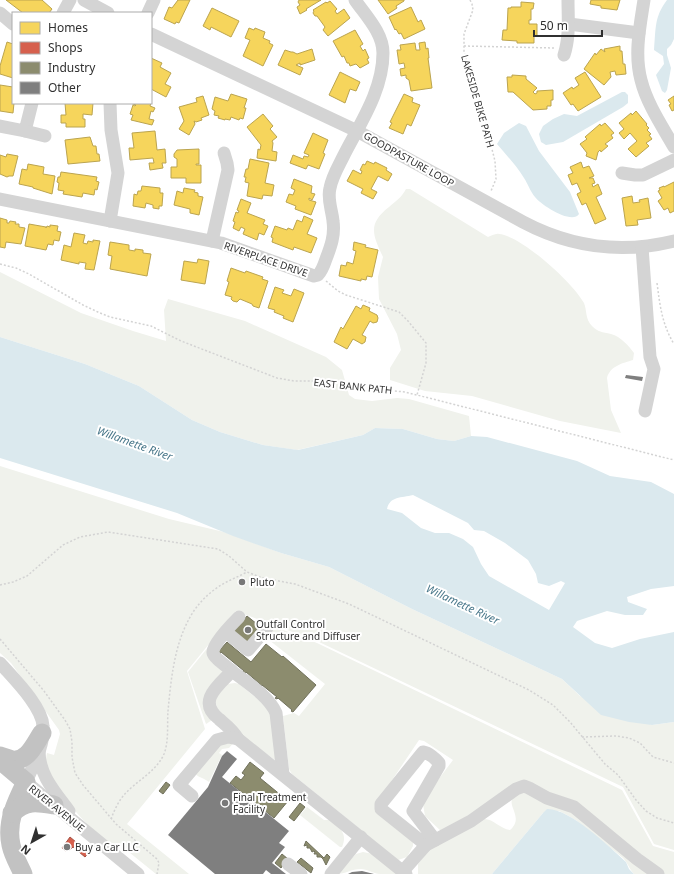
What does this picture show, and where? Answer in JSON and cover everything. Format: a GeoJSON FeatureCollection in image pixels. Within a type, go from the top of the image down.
{"type":"FeatureCollection","features":[{"type":"Feature","properties":{"kind":"highway"},"geometry":{"type":"LineString","coordinates":[[0,756],[13,760],[21,759],[27,755],[42,733]]}},
{"type":"Feature","properties":{"kind":"highway"},"geometry":{"type":"LineString","coordinates":[[0,760],[26,782],[16,802],[10,825],[11,845],[23,874]]}},
{"type":"Feature","properties":{"kind":"highway"},"geometry":{"type":"LineString","coordinates":[[12,813],[21,805],[31,803],[54,805]]}},
{"type":"Feature","properties":{"kind":"highway"},"geometry":{"type":"LineString","coordinates":[[0,843],[18,874]]}},
{"type":"Feature","properties":{"kind":"street"},"geometry":{"type":"LineString","coordinates":[[64,12],[70,0]]}},
{"type":"Feature","properties":{"kind":"street"},"geometry":{"type":"LineString","coordinates":[[84,0],[106,12]]}},
{"type":"Feature","properties":{"kind":"street"},"geometry":{"type":"LineString","coordinates":[[148,12],[154,0]]}},
{"type":"Feature","properties":{"kind":"street","name":"RIVERPLACE DRIVE"},"geometry":{"type":"LineString","coordinates":[[0,199],[212,241],[229,245],[314,276],[319,274],[334,236],[334,226],[329,197],[330,187],[379,82],[382,69],[383,48],[378,34],[355,0]]}},
{"type":"Feature","properties":{"kind":"street"},"geometry":{"type":"LineString","coordinates":[[565,52],[569,24],[568,0]]}},
{"type":"Feature","properties":{"kind":"street"},"geometry":{"type":"LineString","coordinates":[[644,0],[639,33],[638,59],[641,81],[649,100],[674,147]]}},
{"type":"Feature","properties":{"kind":"street"},"geometry":{"type":"LineString","coordinates":[[0,13],[12,23]]}},
{"type":"Feature","properties":{"kind":"street"},"geometry":{"type":"LineString","coordinates":[[569,24],[639,33]]}},
{"type":"Feature","properties":{"kind":"street","name":"GOODPASTURE LOOP"},"geometry":{"type":"LineString","coordinates":[[152,34],[357,131],[534,228],[557,238],[600,247],[627,248],[642,247],[674,241]]}},
{"type":"Feature","properties":{"kind":"street"},"geometry":{"type":"LineString","coordinates":[[25,131],[32,104]]}},
{"type":"Feature","properties":{"kind":"street"},"geometry":{"type":"LineString","coordinates":[[110,104],[111,130],[118,172],[110,221]]}},
{"type":"Feature","properties":{"kind":"street"},"geometry":{"type":"LineString","coordinates":[[0,126],[45,136]]}},
{"type":"Feature","properties":{"kind":"street"},"geometry":{"type":"LineString","coordinates":[[212,241],[228,170],[224,153]]}},
{"type":"Feature","properties":{"kind":"street"},"geometry":{"type":"LineString","coordinates":[[622,173],[643,175],[674,160]]}},
{"type":"Feature","properties":{"kind":"street"},"geometry":{"type":"LineString","coordinates":[[642,247],[650,357],[654,369],[645,411]]}},
{"type":"Feature","properties":{"kind":"street"},"geometry":{"type":"LineString","coordinates":[[239,617],[214,646],[213,654],[267,699],[274,707],[283,774]]}},
{"type":"Feature","properties":{"kind":"street"},"geometry":{"type":"LineString","coordinates":[[226,632],[248,650],[267,628]]}},
{"type":"Feature","properties":{"kind":"street","name":"RIVER AVENUE"},"geometry":{"type":"LineString","coordinates":[[0,663],[34,704],[42,721],[43,726],[39,751],[26,782],[138,874]]}},
{"type":"Feature","properties":{"kind":"street"},"geometry":{"type":"LineString","coordinates":[[232,671],[211,695],[209,707],[215,716],[233,730],[238,739],[405,873],[430,843],[471,821],[516,789],[524,786],[547,798],[574,807],[637,859],[658,874]]}},
{"type":"Feature","properties":{"kind":"street"},"geometry":{"type":"LineString","coordinates":[[192,796],[179,785],[217,740],[228,737],[238,739]]}},
{"type":"Feature","properties":{"kind":"street"},"geometry":{"type":"LineString","coordinates":[[39,751],[39,761],[48,783],[79,825]]}},
{"type":"Feature","properties":{"kind":"street"},"geometry":{"type":"LineString","coordinates":[[423,752],[426,752],[439,763],[439,766],[413,811],[430,843],[382,809],[380,806],[423,752]]}},
{"type":"Feature","properties":{"kind":"street"},"geometry":{"type":"LineString","coordinates":[[331,874],[361,837]]}},
{"type":"Feature","properties":{"kind":"street"},"geometry":{"type":"LineString","coordinates":[[288,864],[301,874]]}},
{"type":"Feature","properties":{"kind":"path","name":"LAKESIDE BIKE PATH"},"geometry":{"type":"LineString","coordinates":[[470,0],[472,10],[465,31],[463,46],[466,61],[481,106],[496,167],[496,182],[486,202]]}},
{"type":"Feature","properties":{"kind":"path"},"geometry":{"type":"LineString","coordinates":[[463,46],[565,52]]}},
{"type":"Feature","properties":{"kind":"path","name":"EAST BANK PATH"},"geometry":{"type":"LineString","coordinates":[[0,264],[11,266],[29,274],[100,314],[120,320],[151,326],[181,342],[277,378],[294,381],[329,381],[365,388],[398,390],[674,460]]}},
{"type":"Feature","properties":{"kind":"path"},"geometry":{"type":"LineString","coordinates":[[319,274],[334,288],[342,293],[402,314],[423,338],[426,343],[427,356],[417,395]]}},
{"type":"Feature","properties":{"kind":"path"},"geometry":{"type":"LineString","coordinates":[[656,279],[663,321],[674,344]]}},
{"type":"Feature","properties":{"kind":"path"},"geometry":{"type":"LineString","coordinates":[[0,585],[13,582],[27,576],[63,546],[80,537],[108,532],[218,549],[229,556],[247,572],[263,578],[295,584],[349,604],[530,690],[552,705],[570,722],[605,764],[618,775],[646,811],[657,818],[674,822]]}},
{"type":"Feature","properties":{"kind":"path"},"geometry":{"type":"LineString","coordinates":[[111,819],[114,810],[124,796],[155,767],[164,752],[176,657],[184,628],[190,617],[199,605],[214,590],[247,572]]}},
{"type":"Feature","properties":{"kind":"path"},"geometry":{"type":"LineString","coordinates":[[0,639],[44,691],[65,720],[70,729],[75,773],[111,819],[157,859],[159,863],[156,874]]}},
{"type":"Feature","properties":{"kind":"path"},"geometry":{"type":"LineString","coordinates":[[582,737],[616,736],[629,738],[640,743],[653,756],[674,763]]}},
{"type":"Feature","properties":{"kind":"shaded area"},"geometry":{"type":"Polygon","coordinates":[[[406,189],[410,189],[488,237],[498,234],[509,237],[533,251],[558,273],[578,294],[584,303],[587,317],[594,328],[598,331],[618,337],[629,347],[634,353],[633,360],[614,368],[607,378],[611,410],[621,433],[560,421],[472,396],[425,391],[390,380],[390,368],[401,350],[397,334],[379,299],[378,277],[383,257],[374,230],[377,219],[401,197],[406,189]]]}},
{"type":"Feature","properties":{"kind":"shaded area"},"geometry":{"type":"Polygon","coordinates":[[[0,272],[81,313],[166,341],[164,310],[168,299],[245,321],[326,357],[342,370],[349,395],[355,399],[372,401],[397,398],[409,399],[469,416],[471,436],[454,441],[437,439],[403,429],[375,428],[363,435],[297,450],[263,445],[220,432],[192,420],[139,386],[85,364],[0,337],[0,272]]]}},
{"type":"Feature","properties":{"kind":"shaded area"},"geometry":{"type":"Polygon","coordinates":[[[0,466],[169,519],[224,532],[281,553],[329,567],[412,609],[562,679],[580,696],[652,725],[674,722],[674,850],[654,844],[623,787],[317,641],[236,611],[187,671],[205,729],[127,824],[189,874],[156,874],[119,844],[117,846],[111,845],[97,834],[87,825],[54,784],[48,771],[46,756],[47,753],[54,755],[60,734],[59,730],[11,663],[0,653],[0,466]]]}},
{"type":"Feature","properties":{"kind":"shaded area"},"geometry":{"type":"Polygon","coordinates":[[[273,626],[317,643],[622,790],[653,846],[674,852],[674,874],[664,874],[532,786],[505,792],[442,832],[425,816],[423,804],[435,784],[453,760],[424,741],[419,740],[379,798],[413,840],[413,846],[407,857],[398,860],[292,774],[289,769],[283,716],[294,713],[299,716],[325,684],[269,640],[273,626]]]}},
{"type":"Feature","properties":{"kind":"shaded area"},"geometry":{"type":"Polygon","coordinates":[[[209,646],[223,673],[220,679],[212,720],[206,724],[188,672],[209,646]]]}},
{"type":"Feature","properties":{"kind":"shaded area"},"geometry":{"type":"Polygon","coordinates":[[[227,684],[239,684],[270,709],[275,760],[244,738],[217,708],[215,699],[227,684]]]}},
{"type":"Feature","properties":{"kind":"shaded area"},"geometry":{"type":"Polygon","coordinates":[[[235,741],[229,748],[222,749],[219,753],[222,755],[209,782],[195,774],[216,746],[235,741]]]}},
{"type":"Feature","properties":{"kind":"shaded area"},"geometry":{"type":"Polygon","coordinates":[[[526,791],[563,805],[653,874],[634,874],[623,858],[577,821],[559,811],[543,813],[492,874],[418,874],[418,864],[430,849],[484,819],[488,819],[503,828],[510,830],[516,820],[512,800],[516,795],[526,791]]]}},
{"type":"Feature","properties":{"kind":"shaded area"},"geometry":{"type":"Polygon","coordinates":[[[307,807],[324,820],[331,820],[340,829],[344,835],[342,847],[340,847],[300,815],[307,807]]]}},
{"type":"Feature","properties":{"kind":"shaded area"},"geometry":{"type":"Polygon","coordinates":[[[363,852],[373,854],[398,874],[379,874],[361,869],[336,874],[356,854],[363,852]]]}},
{"type":"Feature","properties":{"kind":"water"},"geometry":{"type":"Polygon","coordinates":[[[667,0],[674,0],[674,39],[667,49],[667,55],[671,68],[667,90],[665,93],[662,91],[656,75],[664,64],[663,56],[654,50],[658,18],[667,0]]]}},
{"type":"Feature","properties":{"kind":"water"},"geometry":{"type":"Polygon","coordinates":[[[622,92],[625,92],[628,95],[628,103],[623,107],[563,142],[546,145],[541,142],[539,134],[543,126],[553,119],[564,114],[577,116],[622,92]]]}},
{"type":"Feature","properties":{"kind":"water"},"geometry":{"type":"Polygon","coordinates":[[[519,123],[526,126],[539,151],[570,192],[579,214],[575,217],[564,216],[543,205],[533,195],[518,169],[497,144],[504,133],[519,123]]]}},
{"type":"Feature","properties":{"kind":"water","name":"Willamette River"},"geometry":{"type":"Polygon","coordinates":[[[0,337],[85,364],[139,386],[192,420],[220,432],[263,445],[298,450],[363,435],[375,428],[403,429],[437,439],[454,441],[471,436],[487,437],[577,461],[610,476],[651,482],[674,494],[674,586],[651,589],[627,597],[628,602],[647,609],[643,615],[625,615],[607,611],[577,621],[573,627],[595,643],[612,648],[640,639],[674,632],[674,722],[652,725],[629,722],[601,715],[562,679],[412,609],[329,567],[281,553],[233,536],[177,513],[0,458],[0,337]],[[413,495],[400,497],[393,500],[388,505],[387,509],[402,513],[421,528],[435,533],[449,533],[463,539],[473,547],[481,564],[489,576],[549,610],[565,583],[561,581],[549,586],[538,583],[536,574],[528,560],[505,543],[484,531],[474,530],[468,523],[413,495]]]}},
{"type":"Feature","properties":{"kind":"water"},"geometry":{"type":"Polygon","coordinates":[[[547,809],[556,810],[577,821],[610,847],[626,862],[629,869],[634,874],[492,874],[547,809]]]}},
{"type":"Feature","properties":{"kind":"building: Homes"},"geometry":{"type":"Polygon","coordinates":[[[6,0],[42,0],[52,9],[50,12],[22,12],[6,0]]]}},
{"type":"Feature","properties":{"kind":"building: Homes"},"geometry":{"type":"Polygon","coordinates":[[[178,0],[190,0],[179,23],[176,22],[175,24],[164,19],[169,7],[172,8],[178,0]]]}},
{"type":"Feature","properties":{"kind":"building: Homes"},"geometry":{"type":"Polygon","coordinates":[[[299,0],[321,0],[300,14],[297,7],[300,5],[298,2],[299,0]]]}},
{"type":"Feature","properties":{"kind":"building: Homes"},"geometry":{"type":"Polygon","coordinates":[[[378,0],[404,0],[404,1],[388,14],[378,0]]]}},
{"type":"Feature","properties":{"kind":"building: Homes"},"geometry":{"type":"Polygon","coordinates":[[[591,0],[620,0],[617,10],[601,8],[601,6],[590,4],[591,0]]]}},
{"type":"Feature","properties":{"kind":"building: Homes"},"geometry":{"type":"Polygon","coordinates":[[[330,1],[337,9],[335,11],[337,14],[344,9],[350,18],[328,36],[323,30],[325,27],[317,16],[315,16],[313,10],[330,1]]]}},
{"type":"Feature","properties":{"kind":"building: Homes"},"geometry":{"type":"Polygon","coordinates":[[[521,2],[534,3],[533,9],[531,9],[531,20],[529,20],[529,24],[537,24],[537,36],[534,36],[534,43],[517,43],[517,41],[502,40],[503,30],[507,30],[508,8],[521,7],[521,2]]]}},
{"type":"Feature","properties":{"kind":"building: Homes"},"geometry":{"type":"Polygon","coordinates":[[[411,7],[418,22],[421,20],[425,29],[404,39],[401,33],[399,34],[396,29],[395,30],[389,17],[411,7]]]}},
{"type":"Feature","properties":{"kind":"building: Homes"},"geometry":{"type":"Polygon","coordinates":[[[212,8],[239,21],[231,37],[211,27],[210,30],[203,26],[212,8]]]}},
{"type":"Feature","properties":{"kind":"building: Homes"},"geometry":{"type":"Polygon","coordinates":[[[249,28],[254,30],[255,28],[265,32],[263,38],[270,41],[269,43],[273,45],[263,66],[243,56],[250,40],[245,38],[249,28]]]}},
{"type":"Feature","properties":{"kind":"building: Homes"},"geometry":{"type":"Polygon","coordinates":[[[355,30],[363,44],[360,46],[363,51],[365,49],[369,58],[367,59],[369,63],[360,68],[356,64],[350,66],[349,63],[347,63],[344,56],[342,57],[333,41],[355,30]]]}},
{"type":"Feature","properties":{"kind":"building: Homes"},"geometry":{"type":"Polygon","coordinates":[[[7,42],[12,44],[12,78],[0,74],[0,66],[7,42]]]}},
{"type":"Feature","properties":{"kind":"building: Homes"},"geometry":{"type":"Polygon","coordinates":[[[425,42],[426,49],[428,48],[432,88],[411,91],[409,80],[406,78],[406,75],[401,76],[400,69],[405,68],[404,63],[399,64],[397,50],[401,50],[400,45],[415,43],[416,50],[420,50],[419,43],[425,42]]]}},
{"type":"Feature","properties":{"kind":"building: Homes"},"geometry":{"type":"Polygon","coordinates":[[[620,46],[626,74],[616,75],[615,71],[610,72],[611,77],[604,85],[584,69],[595,53],[596,55],[601,49],[605,52],[604,49],[620,46]]]}},
{"type":"Feature","properties":{"kind":"building: Homes"},"geometry":{"type":"Polygon","coordinates":[[[312,49],[315,60],[296,65],[303,68],[300,75],[278,65],[285,50],[297,54],[312,49]]]}},
{"type":"Feature","properties":{"kind":"building: Homes"},"geometry":{"type":"Polygon","coordinates":[[[152,58],[162,63],[160,67],[171,73],[165,84],[171,87],[166,97],[152,90],[152,58]]]}},
{"type":"Feature","properties":{"kind":"building: Homes"},"geometry":{"type":"Polygon","coordinates":[[[340,72],[360,82],[356,91],[350,89],[345,103],[329,95],[340,72]]]}},
{"type":"Feature","properties":{"kind":"building: Homes"},"geometry":{"type":"Polygon","coordinates":[[[585,72],[601,97],[578,111],[573,104],[571,105],[563,93],[572,87],[573,89],[579,85],[575,78],[585,72]]]}},
{"type":"Feature","properties":{"kind":"building: Homes"},"geometry":{"type":"Polygon","coordinates":[[[512,75],[526,76],[526,79],[537,88],[533,92],[535,94],[537,91],[553,90],[553,100],[551,100],[551,106],[547,106],[547,109],[533,110],[513,92],[508,92],[507,77],[512,77],[512,75]]]}},
{"type":"Feature","properties":{"kind":"building: Homes"},"geometry":{"type":"Polygon","coordinates":[[[0,85],[12,87],[12,104],[14,104],[13,113],[0,111],[0,85]]]}},
{"type":"Feature","properties":{"kind":"building: Homes"},"geometry":{"type":"Polygon","coordinates":[[[231,94],[247,99],[243,119],[240,118],[239,120],[231,117],[230,120],[225,120],[214,115],[215,111],[212,109],[215,97],[228,101],[231,94]]]}},
{"type":"Feature","properties":{"kind":"building: Homes"},"geometry":{"type":"Polygon","coordinates":[[[404,94],[413,98],[412,102],[420,105],[411,126],[407,124],[403,134],[389,128],[392,123],[390,122],[404,94]]]}},
{"type":"Feature","properties":{"kind":"building: Homes"},"geometry":{"type":"Polygon","coordinates":[[[203,96],[209,115],[201,118],[202,120],[196,122],[194,121],[195,124],[189,135],[179,129],[184,121],[179,107],[197,102],[196,98],[203,96]]]}},
{"type":"Feature","properties":{"kind":"building: Homes"},"geometry":{"type":"Polygon","coordinates":[[[674,96],[674,110],[672,111],[669,105],[671,104],[668,100],[674,96]]]}},
{"type":"Feature","properties":{"kind":"building: Homes"},"geometry":{"type":"Polygon","coordinates":[[[65,104],[93,104],[92,115],[83,114],[83,119],[85,119],[85,127],[66,127],[66,123],[61,123],[61,115],[66,115],[65,104]]]}},
{"type":"Feature","properties":{"kind":"building: Homes"},"geometry":{"type":"Polygon","coordinates":[[[133,104],[151,104],[150,106],[155,108],[153,112],[151,111],[149,119],[154,120],[152,125],[131,120],[133,115],[130,114],[133,105],[136,105],[133,104]]]}},
{"type":"Feature","properties":{"kind":"building: Homes"},"geometry":{"type":"Polygon","coordinates":[[[636,111],[647,124],[646,125],[649,128],[647,130],[651,134],[649,135],[652,139],[646,143],[649,146],[636,157],[628,149],[637,141],[630,133],[624,139],[619,133],[624,129],[619,123],[631,113],[632,115],[636,111]]]}},
{"type":"Feature","properties":{"kind":"building: Homes"},"geometry":{"type":"Polygon","coordinates":[[[263,114],[273,126],[270,129],[277,137],[272,141],[272,151],[277,152],[276,161],[257,158],[258,149],[260,150],[261,145],[247,127],[263,114]]]}},
{"type":"Feature","properties":{"kind":"building: Homes"},"geometry":{"type":"Polygon","coordinates":[[[605,123],[614,133],[611,135],[613,138],[605,144],[608,146],[601,152],[600,150],[598,152],[596,160],[586,156],[587,153],[580,144],[587,139],[585,137],[600,124],[601,126],[605,123]]]}},
{"type":"Feature","properties":{"kind":"building: Homes"},"geometry":{"type":"Polygon","coordinates":[[[155,131],[157,150],[165,149],[166,163],[162,163],[163,168],[150,170],[149,163],[154,163],[153,158],[130,160],[129,148],[134,148],[132,133],[155,131]]]}},
{"type":"Feature","properties":{"kind":"building: Homes"},"geometry":{"type":"Polygon","coordinates":[[[313,133],[328,140],[323,153],[325,154],[319,169],[308,165],[306,169],[290,163],[293,155],[303,159],[304,156],[308,157],[309,155],[304,153],[313,133]]]}},
{"type":"Feature","properties":{"kind":"building: Homes"},"geometry":{"type":"Polygon","coordinates":[[[90,137],[93,146],[96,146],[100,161],[68,164],[65,140],[90,137]]]}},
{"type":"Feature","properties":{"kind":"building: Homes"},"geometry":{"type":"Polygon","coordinates":[[[199,149],[199,164],[196,165],[201,165],[201,183],[186,183],[186,178],[171,178],[171,167],[177,167],[177,159],[174,157],[174,154],[177,150],[199,149]]]}},
{"type":"Feature","properties":{"kind":"building: Homes"},"geometry":{"type":"Polygon","coordinates":[[[7,154],[18,156],[13,176],[7,177],[0,174],[0,155],[6,157],[7,154]]]}},
{"type":"Feature","properties":{"kind":"building: Homes"},"geometry":{"type":"Polygon","coordinates":[[[250,159],[269,163],[265,183],[274,185],[272,196],[263,195],[262,199],[247,196],[249,183],[245,182],[246,177],[244,177],[246,169],[248,169],[250,159]]]}},
{"type":"Feature","properties":{"kind":"building: Homes"},"geometry":{"type":"Polygon","coordinates":[[[367,161],[374,164],[375,162],[387,168],[386,170],[392,174],[388,181],[378,176],[371,189],[377,192],[373,199],[361,193],[363,189],[347,181],[353,170],[361,174],[362,171],[360,170],[363,164],[365,165],[367,161]]]}},
{"type":"Feature","properties":{"kind":"building: Homes"},"geometry":{"type":"Polygon","coordinates":[[[581,162],[583,168],[589,166],[594,176],[589,178],[593,178],[595,183],[592,184],[593,187],[598,184],[602,194],[596,197],[606,219],[595,224],[586,203],[582,205],[577,194],[581,192],[577,183],[572,185],[568,175],[573,173],[570,167],[581,162]]]}},
{"type":"Feature","properties":{"kind":"building: Homes"},"geometry":{"type":"Polygon","coordinates":[[[28,164],[44,167],[43,174],[55,176],[52,194],[19,184],[22,169],[27,170],[28,164]]]}},
{"type":"Feature","properties":{"kind":"building: Homes"},"geometry":{"type":"Polygon","coordinates":[[[61,172],[97,177],[96,181],[99,182],[97,190],[95,189],[94,195],[83,193],[82,197],[63,194],[64,191],[58,190],[59,183],[57,182],[61,172]]]}},
{"type":"Feature","properties":{"kind":"building: Homes"},"geometry":{"type":"Polygon","coordinates":[[[294,179],[312,186],[311,193],[315,194],[312,200],[309,198],[309,200],[316,202],[311,215],[295,209],[296,206],[286,202],[289,194],[293,195],[295,190],[291,188],[294,179]]]}},
{"type":"Feature","properties":{"kind":"building: Homes"},"geometry":{"type":"Polygon","coordinates":[[[674,182],[674,211],[670,213],[668,208],[664,210],[658,201],[662,198],[658,191],[660,190],[659,188],[674,182]]]}},
{"type":"Feature","properties":{"kind":"building: Homes"},"geometry":{"type":"Polygon","coordinates":[[[142,186],[160,188],[160,193],[163,193],[162,206],[159,206],[159,209],[153,208],[153,205],[146,203],[145,208],[133,206],[134,194],[137,195],[138,191],[141,191],[142,186]]]}},
{"type":"Feature","properties":{"kind":"building: Homes"},"geometry":{"type":"Polygon","coordinates":[[[184,188],[195,190],[194,192],[198,193],[198,196],[203,197],[199,215],[190,213],[190,209],[174,205],[177,191],[183,193],[184,188]]]}},
{"type":"Feature","properties":{"kind":"building: Homes"},"geometry":{"type":"Polygon","coordinates":[[[632,196],[633,203],[640,202],[639,200],[648,198],[651,218],[637,220],[638,225],[626,226],[622,198],[632,196]]]}},
{"type":"Feature","properties":{"kind":"building: Homes"},"geometry":{"type":"Polygon","coordinates":[[[241,199],[251,203],[247,213],[265,220],[263,224],[268,226],[264,235],[259,233],[257,240],[243,234],[245,229],[241,227],[239,231],[233,228],[235,222],[233,221],[236,212],[238,213],[239,211],[237,210],[241,199]]]}},
{"type":"Feature","properties":{"kind":"building: Homes"},"geometry":{"type":"Polygon","coordinates":[[[304,216],[313,220],[307,234],[317,238],[311,253],[294,247],[293,250],[272,242],[273,238],[271,237],[275,226],[287,230],[288,228],[293,230],[297,220],[302,222],[304,216]]]}},
{"type":"Feature","properties":{"kind":"building: Homes"},"geometry":{"type":"Polygon","coordinates":[[[0,218],[7,220],[7,223],[10,221],[16,222],[15,224],[19,224],[19,227],[25,228],[21,244],[6,242],[5,248],[0,247],[0,218]]]}},
{"type":"Feature","properties":{"kind":"building: Homes"},"geometry":{"type":"Polygon","coordinates":[[[29,224],[46,228],[47,226],[50,227],[50,225],[58,226],[57,231],[61,232],[59,241],[54,240],[53,245],[48,244],[46,250],[25,246],[29,224]]]}},
{"type":"Feature","properties":{"kind":"building: Homes"},"geometry":{"type":"Polygon","coordinates":[[[74,233],[85,235],[83,243],[87,244],[88,241],[93,242],[93,240],[100,241],[94,270],[85,269],[86,263],[79,262],[79,264],[61,260],[64,245],[71,247],[74,233]]]}},
{"type":"Feature","properties":{"kind":"building: Homes"},"geometry":{"type":"Polygon","coordinates":[[[110,242],[129,245],[129,250],[143,250],[143,253],[151,254],[147,276],[110,269],[112,256],[108,255],[110,242]]]}},
{"type":"Feature","properties":{"kind":"building: Homes"},"geometry":{"type":"Polygon","coordinates":[[[354,242],[366,245],[365,247],[378,250],[372,277],[367,276],[366,280],[361,279],[361,281],[339,276],[341,265],[346,266],[347,262],[353,264],[356,251],[353,250],[354,242]]]}},
{"type":"Feature","properties":{"kind":"building: Homes"},"geometry":{"type":"Polygon","coordinates":[[[198,259],[209,261],[205,284],[181,280],[184,261],[197,263],[198,259]]]}},
{"type":"Feature","properties":{"kind":"building: Homes"},"geometry":{"type":"Polygon","coordinates":[[[231,268],[245,273],[246,271],[263,277],[262,279],[268,281],[259,308],[240,299],[237,302],[233,301],[231,299],[232,297],[225,295],[231,268]]]}},
{"type":"Feature","properties":{"kind":"building: Homes"},"geometry":{"type":"Polygon","coordinates":[[[275,287],[284,290],[282,293],[291,296],[294,289],[304,293],[293,322],[274,312],[275,310],[268,308],[275,287]]]}},
{"type":"Feature","properties":{"kind":"building: Homes"},"geometry":{"type":"Polygon","coordinates":[[[363,305],[370,308],[369,311],[377,315],[378,318],[377,322],[373,323],[370,321],[362,335],[366,337],[365,342],[362,344],[353,339],[347,349],[334,342],[341,327],[343,329],[356,306],[361,309],[363,305]]]}},
{"type":"Feature","properties":{"kind":"building: Shops","name":"Buy a Car LLC"},"geometry":{"type":"Polygon","coordinates":[[[70,837],[89,853],[85,857],[73,847],[70,850],[68,848],[66,851],[62,848],[70,837]]]}},
{"type":"Feature","properties":{"kind":"building: Industry","name":"Outfall Control Structure and Diffuser"},"geometry":{"type":"Polygon","coordinates":[[[247,616],[262,628],[247,646],[234,631],[247,616]]]}},
{"type":"Feature","properties":{"kind":"building: Industry"},"geometry":{"type":"Polygon","coordinates":[[[227,642],[251,662],[266,644],[282,657],[283,656],[316,685],[293,712],[278,698],[275,698],[277,697],[262,685],[261,687],[259,686],[260,684],[246,672],[245,674],[243,672],[244,671],[221,652],[220,654],[218,652],[227,642]]]}},
{"type":"Feature","properties":{"kind":"building: Industry"},"geometry":{"type":"Polygon","coordinates":[[[250,762],[264,773],[260,778],[288,801],[274,818],[230,783],[236,776],[241,780],[245,775],[242,773],[250,762]]]}},
{"type":"Feature","properties":{"kind":"building: Industry"},"geometry":{"type":"Polygon","coordinates":[[[166,782],[170,785],[163,794],[159,791],[166,782]]]}},
{"type":"Feature","properties":{"kind":"building: Industry"},"geometry":{"type":"Polygon","coordinates":[[[300,803],[305,807],[294,821],[289,817],[300,803]]]}},
{"type":"Feature","properties":{"kind":"building: Industry"},"geometry":{"type":"Polygon","coordinates":[[[306,841],[324,858],[327,854],[330,857],[326,865],[321,857],[317,857],[317,854],[314,854],[314,851],[312,852],[310,848],[307,848],[307,845],[304,846],[306,841]]]}},
{"type":"Feature","properties":{"kind":"building: Industry"},"geometry":{"type":"Polygon","coordinates":[[[282,854],[288,859],[281,868],[275,863],[282,854]]]}},
{"type":"Feature","properties":{"kind":"building: Industry"},"geometry":{"type":"Polygon","coordinates":[[[301,858],[313,868],[311,873],[297,862],[301,858]]]}},
{"type":"Feature","properties":{"kind":"building: Other"},"geometry":{"type":"Polygon","coordinates":[[[626,375],[643,377],[642,381],[625,378],[626,375]]]}},
{"type":"Feature","properties":{"kind":"building: Other","name":"Final Treatment Facility"},"geometry":{"type":"Polygon","coordinates":[[[227,751],[237,759],[222,777],[289,831],[279,843],[285,847],[272,863],[286,874],[271,874],[266,870],[263,874],[215,874],[168,835],[208,787],[222,756],[227,751]]]}},
{"type":"Feature","properties":{"kind":"building: Other"},"geometry":{"type":"Polygon","coordinates":[[[362,871],[374,874],[348,874],[352,872],[362,871]]]}},
{"type":"Feature","properties":{"kind":"place","name":"Pluto"},"geometry":{"type":"Point","coordinates":[242,582]}},
{"type":"Feature","properties":{"kind":"place","name":"Outfall Control Structure and Diffuser"},"geometry":{"type":"Point","coordinates":[248,630]}},
{"type":"Feature","properties":{"kind":"place","name":"Final Treatment Facility"},"geometry":{"type":"Point","coordinates":[225,803]}},
{"type":"Feature","properties":{"kind":"place","name":"Buy a Car LLC"},"geometry":{"type":"Point","coordinates":[67,847]}}]}
